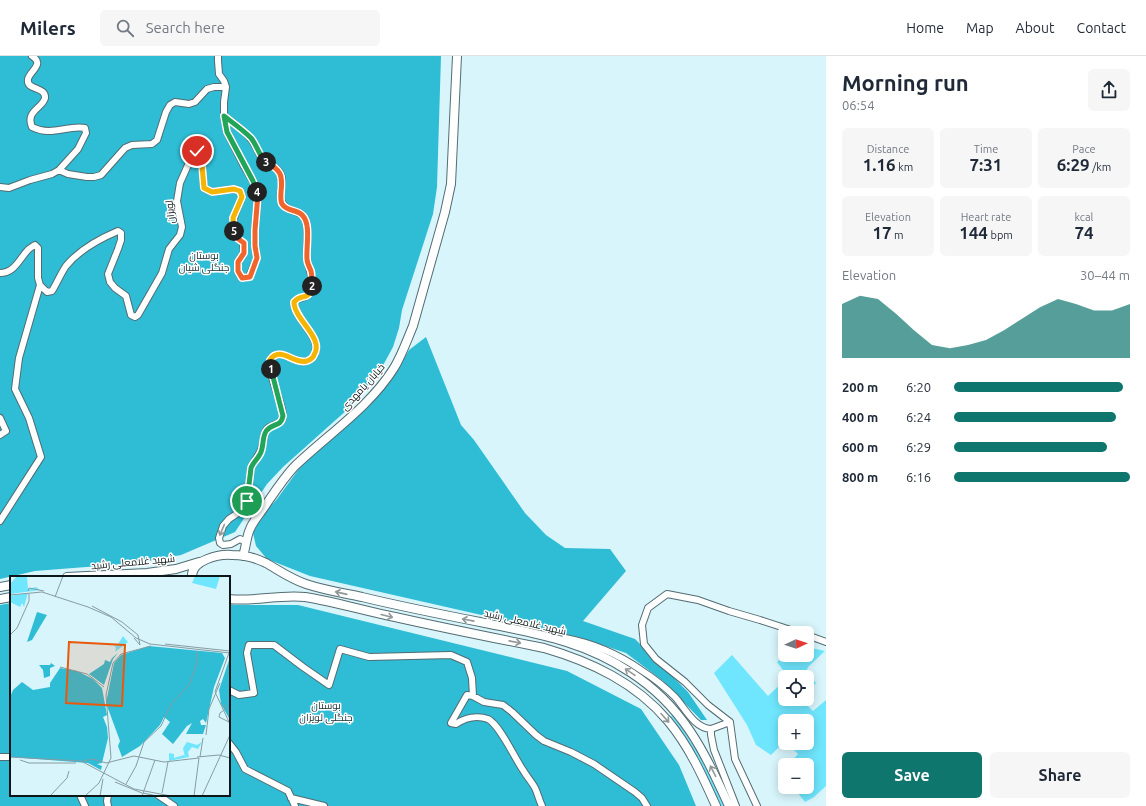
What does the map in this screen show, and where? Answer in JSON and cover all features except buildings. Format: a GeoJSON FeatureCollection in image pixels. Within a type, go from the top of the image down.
{"type":"FeatureCollection","features":[{"type":"Feature","properties":{"kind":"main road","name":"خیابان یامهدی"},"geometry":{"type":"LineString","coordinates":[[243,556],[250,528],[280,484],[294,468],[377,390],[394,368],[406,344],[413,326],[445,212],[451,184],[456,56]]}},
{"type":"Feature","properties":{"kind":"main road"},"geometry":{"type":"LineString","coordinates":[[250,528],[249,542],[251,549],[258,560]]}},
{"type":"Feature","properties":{"kind":"main road","name":"شهید غلامعلی رشید"},"geometry":{"type":"LineString","coordinates":[[87,576],[180,572],[200,562],[221,555],[230,554],[258,560],[290,578],[324,589],[570,642],[613,661],[631,672],[664,698],[686,725],[702,750],[716,776],[729,806]]}},
{"type":"Feature","properties":{"kind":"main road"},"geometry":{"type":"LineString","coordinates":[[192,576],[194,568],[200,562]]}},
{"type":"Feature","properties":{"kind":"main road"},"geometry":{"type":"LineString","coordinates":[[0,587],[10,585]]}},
{"type":"Feature","properties":{"kind":"main road"},"geometry":{"type":"LineString","coordinates":[[0,599],[10,597]]}},
{"type":"Feature","properties":{"kind":"main road","name":"شهید غلامعلی رشید"},"geometry":{"type":"LineString","coordinates":[[230,599],[303,597],[337,603],[393,617],[544,648],[566,654],[588,663],[624,682],[655,706],[669,722],[692,756],[716,806]]}},
{"type":"Feature","properties":{"kind":"street"},"geometry":{"type":"LineString","coordinates":[[0,188],[9,188],[52,174],[58,170],[78,149],[86,133],[85,128],[79,127],[54,132],[40,131],[32,127],[30,119],[45,99],[42,91],[32,88],[29,85],[28,80],[30,74],[37,65],[35,57],[32,56]]}},
{"type":"Feature","properties":{"kind":"street"},"geometry":{"type":"LineString","coordinates":[[218,56],[219,74],[224,81],[226,88],[224,116],[250,137],[265,160],[276,167],[280,172],[282,179],[280,199],[282,204],[286,208],[302,214],[305,219],[307,258],[311,272],[312,287],[309,295],[307,297],[298,298],[294,302],[294,306],[296,312],[316,342],[315,354],[308,361],[300,362],[280,354],[275,354],[270,360],[271,371],[283,411],[282,420],[279,424],[266,430],[261,453],[251,468],[248,496],[244,509],[223,526],[219,538],[220,543],[223,545],[231,544],[240,539],[246,542]]}},
{"type":"Feature","properties":{"kind":"street"},"geometry":{"type":"LineString","coordinates":[[58,170],[68,174],[87,177],[101,175],[126,148],[132,145],[152,144],[158,140],[166,112],[170,105],[175,102],[189,104],[196,102],[207,89],[214,87],[226,88]]}},
{"type":"Feature","properties":{"kind":"street","name":"لویزان"},"geometry":{"type":"LineString","coordinates":[[40,285],[47,292],[52,291],[66,266],[83,250],[108,235],[118,231],[121,233],[120,240],[108,274],[110,282],[115,288],[126,296],[131,315],[135,317],[138,315],[162,273],[169,249],[180,235],[182,227],[177,201],[180,183],[188,164],[197,151],[202,165],[204,188],[212,192],[234,189],[240,191],[242,197],[233,218],[234,230],[237,238],[244,243],[244,253],[238,262],[238,271],[242,278],[250,277],[257,258],[255,230],[258,194],[253,181],[227,132],[224,116]]}},
{"type":"Feature","properties":{"kind":"street"},"geometry":{"type":"LineString","coordinates":[[0,273],[5,273],[16,266],[28,250],[35,245],[38,248],[38,278],[40,285],[19,358],[15,389],[29,418],[41,457],[0,521]]}},
{"type":"Feature","properties":{"kind":"street"},"geometry":{"type":"LineString","coordinates":[[0,418],[6,431],[0,435]]}},
{"type":"Feature","properties":{"kind":"street"},"geometry":{"type":"LineString","coordinates":[[757,806],[735,759],[730,722],[708,705],[685,682],[656,659],[644,644],[642,625],[648,608],[667,594],[698,600],[778,626]]}},
{"type":"Feature","properties":{"kind":"street"},"geometry":{"type":"LineString","coordinates":[[543,635],[581,641],[630,662],[643,670],[675,697],[697,723],[707,729],[730,722]]}},
{"type":"Feature","properties":{"kind":"street"},"geometry":{"type":"LineString","coordinates":[[814,638],[826,642]]}},
{"type":"Feature","properties":{"kind":"street"},"geometry":{"type":"LineString","coordinates":[[230,690],[239,695],[254,693],[247,652],[249,645],[274,645],[329,685],[340,649],[369,657],[451,655],[467,662],[472,678],[473,696]]}},
{"type":"Feature","properties":{"kind":"street"},"geometry":{"type":"LineString","coordinates":[[542,806],[535,788],[513,751],[489,720],[476,717],[463,719],[456,724],[451,723],[467,695],[473,696],[484,702],[503,705],[544,741],[571,752],[594,764],[635,792],[642,798],[647,806]]}},
{"type":"Feature","properties":{"kind":"street"},"geometry":{"type":"LineString","coordinates":[[711,729],[714,750],[736,806]]}},
{"type":"Feature","properties":{"kind":"street"},"geometry":{"type":"LineString","coordinates":[[230,744],[245,769],[288,791],[295,806]]}},
{"type":"Feature","properties":{"kind":"street"},"geometry":{"type":"LineString","coordinates":[[80,796],[85,806]]}},
{"type":"Feature","properties":{"kind":"street"},"geometry":{"type":"LineString","coordinates":[[108,796],[108,806]]}},
{"type":"Feature","properties":{"kind":"street"},"geometry":{"type":"LineString","coordinates":[[159,796],[174,806]]}},
{"type":"Feature","properties":{"kind":"street"},"geometry":{"type":"LineString","coordinates":[[291,798],[324,806]]}},
{"type":"Feature","properties":{"kind":"shaded area"},"geometry":{"type":"Polygon","coordinates":[[[814,649],[825,651],[814,661],[814,649]]]}},
{"type":"Feature","properties":{"kind":"shaded area"},"geometry":{"type":"Polygon","coordinates":[[[732,655],[768,696],[778,687],[778,706],[808,706],[813,711],[826,700],[826,786],[814,797],[805,802],[799,794],[814,794],[814,758],[794,758],[798,754],[794,750],[814,750],[814,714],[778,714],[778,748],[771,755],[756,745],[747,725],[714,673],[732,655]]]}},
{"type":"Feature","properties":{"kind":"shaded area"},"geometry":{"type":"Polygon","coordinates":[[[777,662],[813,662],[807,670],[783,670],[777,662]]]}},
{"type":"Feature","properties":{"kind":"shaded area"},"geometry":{"type":"Polygon","coordinates":[[[673,714],[705,763],[725,806],[720,806],[712,788],[670,717],[673,714]]]}},
{"type":"Feature","properties":{"kind":"green space","name":"بوستان جنگلی شیان"},"geometry":{"type":"Polygon","coordinates":[[[0,56],[441,56],[437,187],[433,214],[402,310],[399,328],[393,347],[381,369],[365,390],[348,409],[283,467],[267,484],[235,532],[181,555],[137,563],[35,571],[0,579],[0,56]]]}},
{"type":"Feature","properties":{"kind":"green space"},"geometry":{"type":"Polygon","coordinates":[[[426,337],[461,425],[474,440],[525,513],[546,535],[565,548],[610,549],[626,571],[583,621],[635,639],[688,692],[707,720],[701,720],[663,681],[626,653],[578,637],[310,576],[267,559],[256,546],[253,533],[261,517],[277,499],[301,466],[358,414],[387,385],[409,350],[426,337]]]}},
{"type":"Feature","properties":{"kind":"green space","name":"بوستان جنگلی لویزان"},"geometry":{"type":"Polygon","coordinates":[[[10,603],[10,796],[230,796],[230,604],[298,605],[567,671],[641,709],[679,765],[696,806],[0,806],[0,605],[10,603]]]}},
{"type":"Feature","properties":{"kind":"route"},"geometry":{"type":"LineString","coordinates":[[197,151],[202,165],[204,188],[212,192],[234,189],[240,191],[242,197],[233,218],[234,230],[237,238],[244,243],[244,253],[238,262],[238,271],[242,278],[250,277],[257,258],[255,230],[258,194],[253,181],[227,132],[224,116],[250,137],[265,160],[276,167],[280,172],[282,185],[280,199],[282,204],[290,210],[302,214],[306,224],[307,258],[311,272],[312,287],[307,297],[298,298],[295,300],[294,306],[296,312],[316,342],[315,354],[308,361],[300,362],[280,354],[275,354],[270,360],[271,371],[283,411],[283,416],[279,424],[266,430],[264,434],[261,453],[251,468],[247,501]]}}]}
